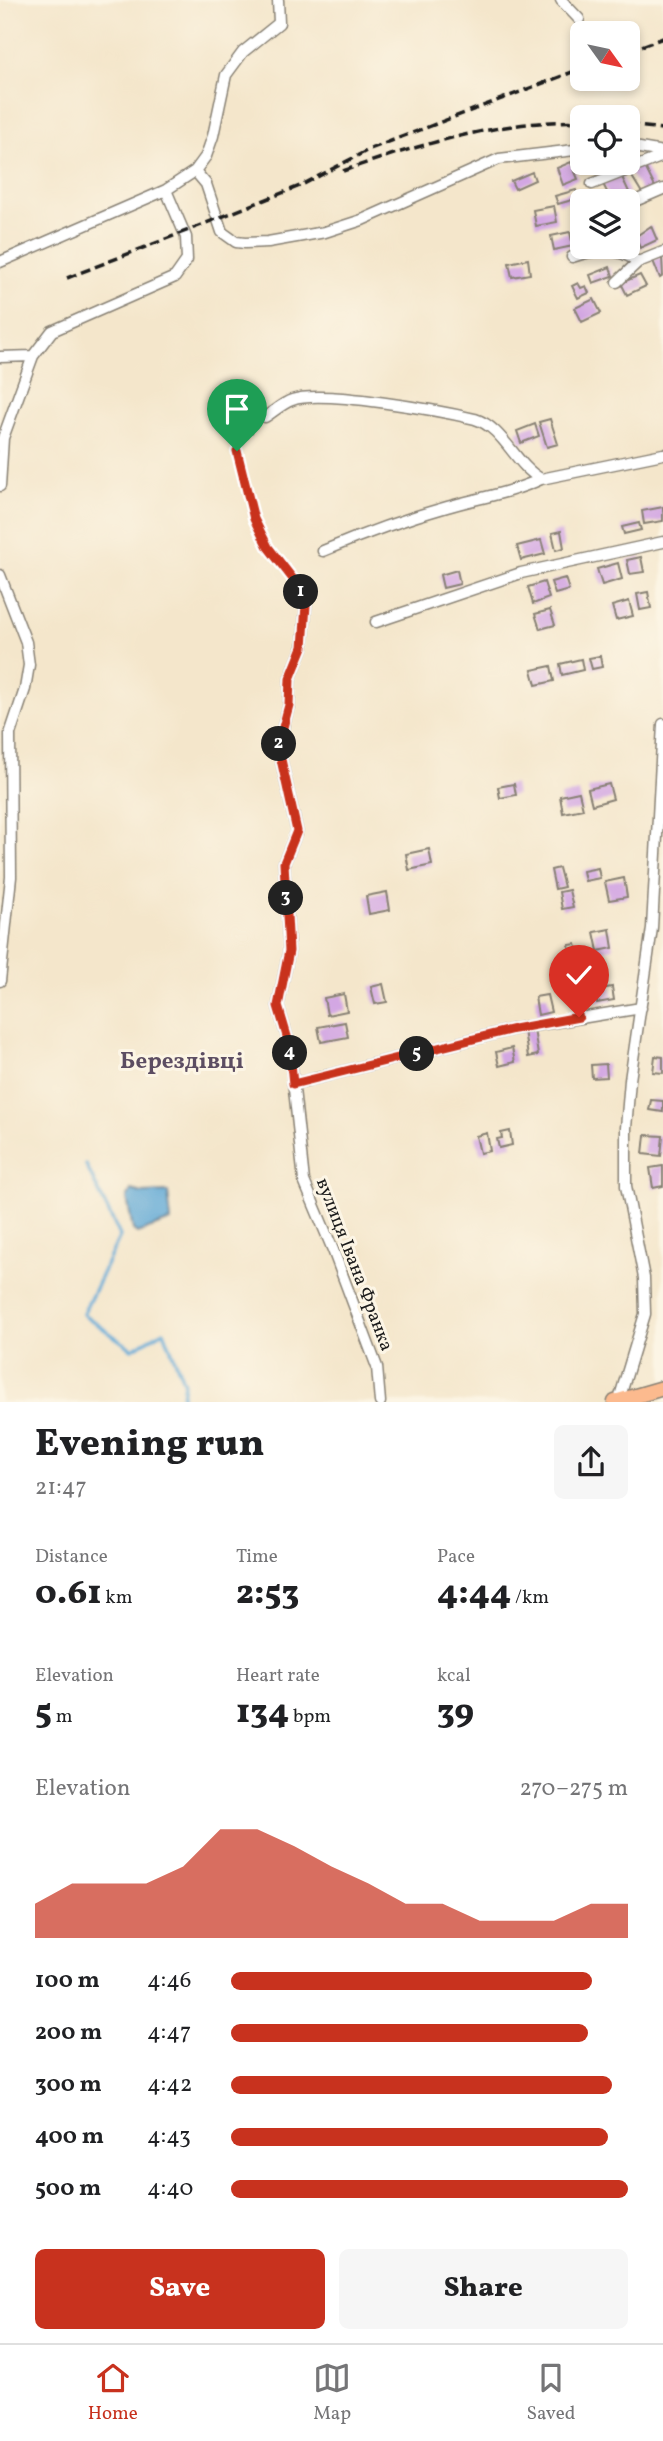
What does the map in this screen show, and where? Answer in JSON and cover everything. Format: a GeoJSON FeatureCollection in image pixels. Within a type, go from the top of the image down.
{"type":"FeatureCollection","features":[{"type":"Feature","properties":{"kind":"main road"},"geometry":{"type":"LineString","coordinates":[[617,1401],[663,1388]]}},
{"type":"Feature","properties":{"kind":"street"},"geometry":{"type":"LineString","coordinates":[[0,262],[166,190],[195,171],[206,156],[213,135],[226,75],[243,52],[279,23],[278,0]]}},
{"type":"Feature","properties":{"kind":"street"},"geometry":{"type":"LineString","coordinates":[[561,0],[579,19]]}},
{"type":"Feature","properties":{"kind":"street"},"geometry":{"type":"LineString","coordinates":[[640,149],[663,154]]}},
{"type":"Feature","properties":{"kind":"street"},"geometry":{"type":"LineString","coordinates":[[195,171],[206,184],[214,213],[227,238],[236,242],[268,242],[342,227],[499,159],[570,151]]}},
{"type":"Feature","properties":{"kind":"street"},"geometry":{"type":"LineString","coordinates":[[592,184],[663,154]]}},
{"type":"Feature","properties":{"kind":"street"},"geometry":{"type":"LineString","coordinates":[[640,199],[663,189]]}},
{"type":"Feature","properties":{"kind":"street"},"geometry":{"type":"LineString","coordinates":[[0,486],[3,438],[33,356],[52,331],[175,277],[187,260],[186,237],[166,190]]}},
{"type":"Feature","properties":{"kind":"street"},"geometry":{"type":"LineString","coordinates":[[617,282],[638,262],[663,252]]}},
{"type":"Feature","properties":{"kind":"street"},"geometry":{"type":"LineString","coordinates":[[633,259],[638,262]]}},
{"type":"Feature","properties":{"kind":"street"},"geometry":{"type":"LineString","coordinates":[[0,357],[33,356]]}},
{"type":"Feature","properties":{"kind":"street"},"geometry":{"type":"LineString","coordinates":[[265,417],[292,400],[306,397],[361,401],[475,419],[492,428],[520,463],[541,479]]}},
{"type":"Feature","properties":{"kind":"street"},"geometry":{"type":"LineString","coordinates":[[323,551],[440,509],[518,489],[541,479],[663,454]]}},
{"type":"Feature","properties":{"kind":"street"},"geometry":{"type":"LineString","coordinates":[[376,622],[522,573],[663,542]]}},
{"type":"Feature","properties":{"kind":"street"},"geometry":{"type":"LineString","coordinates":[[0,575],[26,642],[29,665],[25,689],[10,734],[11,877],[0,981]]}},
{"type":"Feature","properties":{"kind":"street","name":"вулиця Івана Франка"},"geometry":{"type":"LineString","coordinates":[[306,605],[303,647],[290,679],[289,705],[278,746],[297,831],[284,863],[289,951],[278,1006],[289,1043],[303,1181],[333,1250],[377,1367],[380,1402]]}},
{"type":"Feature","properties":{"kind":"street"},"geometry":{"type":"LineString","coordinates":[[617,1401],[645,1314],[644,1278],[626,1186],[630,1080],[652,928],[663,724]]}},
{"type":"Feature","properties":{"kind":"street"},"geometry":{"type":"LineString","coordinates":[[293,1084],[514,1029],[641,1008]]}},
{"type":"Feature","properties":{"kind":"path"},"geometry":{"type":"LineString","coordinates":[[265,417],[242,441],[237,451],[240,468],[247,483],[249,506],[254,519],[268,547],[300,588],[306,605]]}},
{"type":"Feature","properties":{"kind":"water"},"geometry":{"type":"Polygon","coordinates":[[[131,1190],[142,1193],[168,1192],[171,1221],[137,1233],[133,1230],[127,1198],[131,1190]]]}},
{"type":"Feature","properties":{"kind":"building"},"geometry":{"type":"Polygon","coordinates":[[[570,162],[570,175],[576,175],[578,179],[563,185],[557,168],[570,162]]]}},
{"type":"Feature","properties":{"kind":"building"},"geometry":{"type":"Polygon","coordinates":[[[643,163],[655,187],[642,193],[631,175],[640,175],[640,164],[643,163]]]}},
{"type":"Feature","properties":{"kind":"building"},"geometry":{"type":"Polygon","coordinates":[[[532,172],[535,180],[515,189],[511,181],[532,172]]]}},
{"type":"Feature","properties":{"kind":"building"},"geometry":{"type":"Polygon","coordinates":[[[621,175],[628,189],[606,189],[603,184],[621,175]]]}},
{"type":"Feature","properties":{"kind":"building"},"geometry":{"type":"Polygon","coordinates":[[[570,192],[570,201],[558,204],[555,196],[570,192]]]}},
{"type":"Feature","properties":{"kind":"building"},"geometry":{"type":"Polygon","coordinates":[[[554,206],[557,222],[536,226],[533,210],[554,206]]]}},
{"type":"Feature","properties":{"kind":"building"},"geometry":{"type":"Polygon","coordinates":[[[651,226],[657,240],[640,248],[640,234],[651,226]]]}},
{"type":"Feature","properties":{"kind":"building"},"geometry":{"type":"Polygon","coordinates":[[[570,232],[570,247],[554,250],[551,236],[570,232]]]}},
{"type":"Feature","properties":{"kind":"building"},"geometry":{"type":"Polygon","coordinates":[[[662,256],[663,276],[660,278],[653,261],[662,256]]]}},
{"type":"Feature","properties":{"kind":"building"},"geometry":{"type":"Polygon","coordinates":[[[528,259],[530,274],[512,277],[509,263],[528,259]]]}},
{"type":"Feature","properties":{"kind":"building"},"geometry":{"type":"Polygon","coordinates":[[[610,267],[613,276],[593,283],[590,275],[610,267]]]}},
{"type":"Feature","properties":{"kind":"building"},"geometry":{"type":"Polygon","coordinates":[[[640,275],[646,286],[627,295],[621,283],[640,275]]]}},
{"type":"Feature","properties":{"kind":"building"},"geometry":{"type":"Polygon","coordinates":[[[578,283],[581,288],[586,286],[589,293],[578,298],[572,286],[578,283]]]}},
{"type":"Feature","properties":{"kind":"building"},"geometry":{"type":"Polygon","coordinates":[[[594,299],[601,313],[582,322],[575,308],[594,299]]]}},
{"type":"Feature","properties":{"kind":"building"},"geometry":{"type":"Polygon","coordinates":[[[550,419],[558,444],[547,447],[539,422],[550,419]]]}},
{"type":"Feature","properties":{"kind":"building"},"geometry":{"type":"Polygon","coordinates":[[[535,424],[539,436],[521,443],[517,431],[535,424]]]}},
{"type":"Feature","properties":{"kind":"building"},"geometry":{"type":"Polygon","coordinates":[[[663,507],[663,521],[644,524],[642,511],[663,507]]]}},
{"type":"Feature","properties":{"kind":"building"},"geometry":{"type":"Polygon","coordinates":[[[639,523],[641,530],[624,534],[622,527],[639,523]]]}},
{"type":"Feature","properties":{"kind":"building"},"geometry":{"type":"Polygon","coordinates":[[[561,531],[564,548],[556,550],[552,533],[561,531]]]}},
{"type":"Feature","properties":{"kind":"building"},"geometry":{"type":"Polygon","coordinates":[[[541,540],[545,554],[521,560],[517,546],[541,540]]]}},
{"type":"Feature","properties":{"kind":"building"},"geometry":{"type":"Polygon","coordinates":[[[641,557],[644,572],[630,574],[627,560],[641,557]]]}},
{"type":"Feature","properties":{"kind":"building"},"geometry":{"type":"Polygon","coordinates":[[[618,563],[622,579],[602,585],[597,569],[618,563]]]}},
{"type":"Feature","properties":{"kind":"building"},"geometry":{"type":"Polygon","coordinates":[[[457,570],[460,584],[443,588],[440,575],[457,570]]]}},
{"type":"Feature","properties":{"kind":"building"},"geometry":{"type":"Polygon","coordinates":[[[565,578],[569,590],[555,594],[551,582],[565,578]]]}},
{"type":"Feature","properties":{"kind":"building"},"geometry":{"type":"Polygon","coordinates":[[[544,582],[549,598],[533,604],[528,587],[544,582]]]}},
{"type":"Feature","properties":{"kind":"building"},"geometry":{"type":"Polygon","coordinates":[[[648,592],[651,608],[640,610],[637,594],[648,592]]]}},
{"type":"Feature","properties":{"kind":"building"},"geometry":{"type":"Polygon","coordinates":[[[629,601],[633,616],[616,620],[612,606],[629,601]]]}},
{"type":"Feature","properties":{"kind":"building"},"geometry":{"type":"Polygon","coordinates":[[[550,610],[555,625],[540,629],[535,614],[550,610]]]}},
{"type":"Feature","properties":{"kind":"building"},"geometry":{"type":"Polygon","coordinates":[[[600,656],[602,667],[592,669],[589,658],[600,656]]]}},
{"type":"Feature","properties":{"kind":"building"},"geometry":{"type":"Polygon","coordinates":[[[581,659],[583,670],[562,675],[560,664],[581,659]]]}},
{"type":"Feature","properties":{"kind":"building"},"geometry":{"type":"Polygon","coordinates":[[[551,666],[554,681],[536,685],[532,670],[551,666]]]}},
{"type":"Feature","properties":{"kind":"building"},"geometry":{"type":"Polygon","coordinates":[[[514,784],[516,795],[500,798],[498,787],[514,784]]]}},
{"type":"Feature","properties":{"kind":"building"},"geometry":{"type":"Polygon","coordinates":[[[609,784],[613,799],[592,805],[588,789],[609,784]]]}},
{"type":"Feature","properties":{"kind":"building"},"geometry":{"type":"Polygon","coordinates":[[[579,792],[583,809],[563,813],[560,796],[579,792]]]}},
{"type":"Feature","properties":{"kind":"building"},"geometry":{"type":"Polygon","coordinates":[[[429,849],[432,865],[409,870],[406,854],[429,849]]]}},
{"type":"Feature","properties":{"kind":"building"},"geometry":{"type":"Polygon","coordinates":[[[559,868],[564,887],[555,889],[551,870],[559,868]]]}},
{"type":"Feature","properties":{"kind":"building"},"geometry":{"type":"Polygon","coordinates":[[[598,868],[600,878],[585,881],[583,871],[598,868]]]}},
{"type":"Feature","properties":{"kind":"building"},"geometry":{"type":"Polygon","coordinates":[[[624,878],[627,897],[609,900],[605,882],[624,878]]]}},
{"type":"Feature","properties":{"kind":"building"},"geometry":{"type":"Polygon","coordinates":[[[569,890],[573,907],[562,909],[559,892],[569,890]]]}},
{"type":"Feature","properties":{"kind":"building"},"geometry":{"type":"Polygon","coordinates":[[[387,892],[390,910],[369,914],[366,896],[387,892]]]}},
{"type":"Feature","properties":{"kind":"building"},"geometry":{"type":"Polygon","coordinates":[[[610,929],[613,948],[598,951],[594,932],[610,929]]]}},
{"type":"Feature","properties":{"kind":"building"},"geometry":{"type":"Polygon","coordinates":[[[576,944],[580,960],[572,962],[569,945],[576,944]]]}},
{"type":"Feature","properties":{"kind":"building"},"geometry":{"type":"Polygon","coordinates":[[[598,966],[600,975],[584,978],[582,969],[598,966]]]}},
{"type":"Feature","properties":{"kind":"building"},"geometry":{"type":"Polygon","coordinates":[[[383,984],[387,1002],[375,1004],[371,987],[383,984]]]}},
{"type":"Feature","properties":{"kind":"building"},"geometry":{"type":"Polygon","coordinates":[[[612,987],[614,1000],[597,1003],[595,990],[612,987]]]}},
{"type":"Feature","properties":{"kind":"building"},"geometry":{"type":"Polygon","coordinates":[[[344,994],[347,1011],[327,1015],[324,998],[344,994]]]}},
{"type":"Feature","properties":{"kind":"building"},"geometry":{"type":"Polygon","coordinates":[[[547,995],[551,1012],[538,1015],[535,997],[547,995]]]}},
{"type":"Feature","properties":{"kind":"building"},"geometry":{"type":"Polygon","coordinates":[[[345,1022],[348,1037],[321,1042],[318,1027],[345,1022]]]}},
{"type":"Feature","properties":{"kind":"building"},"geometry":{"type":"Polygon","coordinates":[[[534,1029],[538,1055],[528,1057],[524,1030],[534,1029]]]}},
{"type":"Feature","properties":{"kind":"building"},"geometry":{"type":"Polygon","coordinates":[[[512,1048],[515,1062],[499,1066],[496,1052],[512,1048]]]}},
{"type":"Feature","properties":{"kind":"building"},"geometry":{"type":"Polygon","coordinates":[[[655,1056],[663,1057],[663,1073],[653,1072],[655,1056]]]}},
{"type":"Feature","properties":{"kind":"building"},"geometry":{"type":"Polygon","coordinates":[[[606,1064],[607,1077],[592,1078],[591,1065],[606,1064]]]}},
{"type":"Feature","properties":{"kind":"building"},"geometry":{"type":"Polygon","coordinates":[[[651,1100],[663,1101],[663,1112],[649,1110],[651,1100]]]}},
{"type":"Feature","properties":{"kind":"building"},"geometry":{"type":"Polygon","coordinates":[[[510,1131],[512,1145],[499,1148],[497,1139],[502,1138],[501,1133],[510,1131]]]}},
{"type":"Feature","properties":{"kind":"building"},"geometry":{"type":"Polygon","coordinates":[[[487,1133],[490,1151],[480,1153],[476,1136],[487,1133]]]}},
{"type":"Feature","properties":{"kind":"building"},"geometry":{"type":"Polygon","coordinates":[[[645,1135],[663,1136],[661,1156],[643,1154],[645,1135]]]}},
{"type":"Feature","properties":{"kind":"building"},"geometry":{"type":"Polygon","coordinates":[[[663,1166],[663,1186],[653,1188],[650,1168],[663,1166]]]}},
{"type":"Feature","properties":{"kind":"waterway"},"geometry":{"type":"LineString","coordinates":[[86,1165],[120,1236],[83,1314],[132,1349],[164,1331],[184,1383],[181,1402]]}},
{"type":"Feature","properties":{"kind":"railway"},"geometry":{"type":"LineString","coordinates":[[640,47],[663,38]]}},
{"type":"Feature","properties":{"kind":"railway"},"geometry":{"type":"LineString","coordinates":[[67,278],[300,186],[370,149],[570,73]]}},
{"type":"Feature","properties":{"kind":"railway"},"geometry":{"type":"LineString","coordinates":[[343,171],[430,143],[493,129],[524,124],[570,122]]}},
{"type":"Feature","properties":{"kind":"railway"},"geometry":{"type":"LineString","coordinates":[[640,126],[663,129]]}},
{"type":"Feature","properties":{"kind":"district","name":"Берездівці"},"geometry":{"type":"Point","coordinates":[182,1060]}},
{"type":"Feature","properties":{"kind":"route"},"geometry":{"type":"LineString","coordinates":[[237,451],[254,519],[268,547],[300,588],[306,605],[303,647],[290,679],[289,705],[278,746],[297,831],[284,863],[289,951],[278,1006],[289,1043],[293,1084],[514,1029],[579,1017]]}}]}
